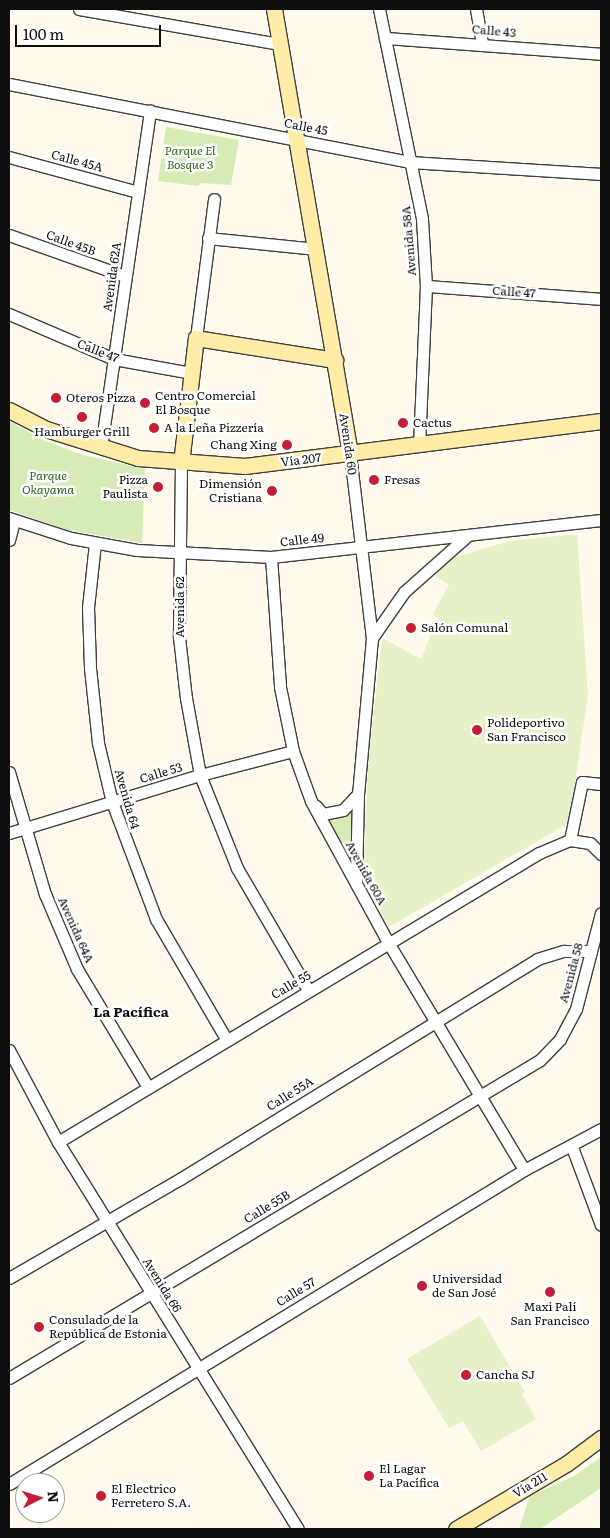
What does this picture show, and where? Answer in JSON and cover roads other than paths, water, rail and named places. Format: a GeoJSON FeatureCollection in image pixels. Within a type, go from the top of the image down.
{"type":"FeatureCollection","features":[{"type":"Feature","properties":{"kind":"main road","name":"Avenida 60"},"geometry":{"type":"LineString","coordinates":[[274,9],[350,454]]}},
{"type":"Feature","properties":{"kind":"main road"},"geometry":{"type":"LineString","coordinates":[[196,338],[335,360]]}},
{"type":"Feature","properties":{"kind":"main road","name":"Avenida 62"},"geometry":{"type":"LineString","coordinates":[[181,463],[196,338]]}},
{"type":"Feature","properties":{"kind":"main road","name":"Vía 207"},"geometry":{"type":"LineString","coordinates":[[9,410],[46,429],[138,458],[181,463],[245,466],[601,422]]}},
{"type":"Feature","properties":{"kind":"main road","name":"Vía 211"},"geometry":{"type":"LineString","coordinates":[[456,1529],[566,1464],[601,1438]]}},
{"type":"Feature","properties":{"kind":"street"},"geometry":{"type":"LineString","coordinates":[[79,9],[280,44]]}},
{"type":"Feature","properties":{"kind":"street","name":"Avenida 58A"},"geometry":{"type":"LineString","coordinates":[[379,9],[422,219],[426,286],[419,444]]}},
{"type":"Feature","properties":{"kind":"street"},"geometry":{"type":"LineString","coordinates":[[476,9],[482,43]]}},
{"type":"Feature","properties":{"kind":"street","name":"Calle 43"},"geometry":{"type":"LineString","coordinates":[[385,38],[482,43],[601,54]]}},
{"type":"Feature","properties":{"kind":"street","name":"Calle 45"},"geometry":{"type":"LineString","coordinates":[[9,84],[411,162],[601,174]]}},
{"type":"Feature","properties":{"kind":"street","name":"Avenida 62A"},"geometry":{"type":"LineString","coordinates":[[102,447],[150,111]]}},
{"type":"Feature","properties":{"kind":"street","name":"Calle 45A"},"geometry":{"type":"LineString","coordinates":[[9,157],[138,192]]}},
{"type":"Feature","properties":{"kind":"street","name":"Avenida 62"},"geometry":{"type":"LineString","coordinates":[[196,338],[214,199]]}},
{"type":"Feature","properties":{"kind":"street","name":"Calle 45B"},"geometry":{"type":"LineString","coordinates":[[9,235],[125,276]]}},
{"type":"Feature","properties":{"kind":"street"},"geometry":{"type":"LineString","coordinates":[[208,238],[316,250]]}},
{"type":"Feature","properties":{"kind":"street","name":"Calle 47"},"geometry":{"type":"LineString","coordinates":[[426,286],[601,299]]}},
{"type":"Feature","properties":{"kind":"street","name":"Calle 47"},"geometry":{"type":"LineString","coordinates":[[9,314],[114,359],[191,373]]}},
{"type":"Feature","properties":{"kind":"street","name":"Avenida 60"},"geometry":{"type":"LineString","coordinates":[[350,454],[372,638],[358,794],[356,882]]}},
{"type":"Feature","properties":{"kind":"street","name":"Avenida 62"},"geometry":{"type":"LineString","coordinates":[[181,463],[179,637],[186,698],[200,775],[237,868],[308,990]]}},
{"type":"Feature","properties":{"kind":"street"},"geometry":{"type":"LineString","coordinates":[[9,540],[12,520]]}},
{"type":"Feature","properties":{"kind":"street","name":"Calle 49"},"geometry":{"type":"LineString","coordinates":[[12,520],[95,543],[180,555],[271,557],[466,537],[601,520]]}},
{"type":"Feature","properties":{"kind":"street"},"geometry":{"type":"LineString","coordinates":[[372,638],[404,592],[466,537]]}},
{"type":"Feature","properties":{"kind":"street","name":"Avenida 64"},"geometry":{"type":"LineString","coordinates":[[95,543],[88,607],[90,668],[98,743],[112,802],[156,919],[226,1039]]}},
{"type":"Feature","properties":{"kind":"street","name":"Avenida 60A"},"geometry":{"type":"LineString","coordinates":[[271,557],[280,687],[293,751],[311,801],[389,944],[524,1170]]}},
{"type":"Feature","properties":{"kind":"street","name":"Calle 53"},"geometry":{"type":"LineString","coordinates":[[9,834],[200,775],[293,751]]}},
{"type":"Feature","properties":{"kind":"street","name":"Avenida 64A"},"geometry":{"type":"LineString","coordinates":[[9,772],[44,894],[78,969],[148,1087]]}},
{"type":"Feature","properties":{"kind":"street"},"geometry":{"type":"LineString","coordinates":[[601,784],[582,782],[570,840],[590,843],[601,854]]}},
{"type":"Feature","properties":{"kind":"street"},"geometry":{"type":"LineString","coordinates":[[311,801],[323,814],[331,813],[343,810],[358,794]]}},
{"type":"Feature","properties":{"kind":"street","name":"Calle 55"},"geometry":{"type":"LineString","coordinates":[[58,1142],[308,990],[539,854],[570,840]]}},
{"type":"Feature","properties":{"kind":"street","name":"Avenida 58"},"geometry":{"type":"LineString","coordinates":[[540,1060],[560,1039],[576,1009],[601,913]]}},
{"type":"Feature","properties":{"kind":"street","name":"Calle 55A"},"geometry":{"type":"LineString","coordinates":[[9,1278],[106,1219],[180,1179],[537,959],[564,951],[591,951]]}},
{"type":"Feature","properties":{"kind":"street","name":"Avenida 66"},"geometry":{"type":"LineString","coordinates":[[9,1050],[58,1142],[298,1529]]}},
{"type":"Feature","properties":{"kind":"street","name":"Calle 55B"},"geometry":{"type":"LineString","coordinates":[[9,1378],[540,1060]]}},
{"type":"Feature","properties":{"kind":"street","name":"Calle 57"},"geometry":{"type":"LineString","coordinates":[[9,1484],[524,1170],[572,1147],[601,1129]]}},
{"type":"Feature","properties":{"kind":"street"},"geometry":{"type":"LineString","coordinates":[[572,1147],[601,1225]]}},
{"type":"Feature","properties":{"kind":"place","name":"Oteros Pizza"},"geometry":{"type":"Point","coordinates":[56,398]}},
{"type":"Feature","properties":{"kind":"place","name":"Centro Comercial El Bosque"},"geometry":{"type":"Point","coordinates":[145,403]}},
{"type":"Feature","properties":{"kind":"place","name":"Hamburger Grill"},"geometry":{"type":"Point","coordinates":[82,417]}},
{"type":"Feature","properties":{"kind":"place","name":"Cactus"},"geometry":{"type":"Point","coordinates":[403,423]}},
{"type":"Feature","properties":{"kind":"place","name":"A la Leña Pizzería"},"geometry":{"type":"Point","coordinates":[154,428]}},
{"type":"Feature","properties":{"kind":"place","name":"Chang Xing"},"geometry":{"type":"Point","coordinates":[287,445]}},
{"type":"Feature","properties":{"kind":"place","name":"Fresas"},"geometry":{"type":"Point","coordinates":[374,480]}},
{"type":"Feature","properties":{"kind":"place","name":"Pizza Paulista"},"geometry":{"type":"Point","coordinates":[158,487]}},
{"type":"Feature","properties":{"kind":"place","name":"Dimensión Cristiana"},"geometry":{"type":"Point","coordinates":[272,491]}},
{"type":"Feature","properties":{"kind":"place","name":"Salón Comunal"},"geometry":{"type":"Point","coordinates":[411,628]}},
{"type":"Feature","properties":{"kind":"place","name":"Polideportivo San Francisco"},"geometry":{"type":"Point","coordinates":[477,730]}},
{"type":"Feature","properties":{"kind":"place","name":"Universidad de San José"},"geometry":{"type":"Point","coordinates":[422,1286]}},
{"type":"Feature","properties":{"kind":"place","name":"Maxi Palí San Francisco"},"geometry":{"type":"Point","coordinates":[550,1292]}},
{"type":"Feature","properties":{"kind":"place","name":"Consulado de la República de Estonia"},"geometry":{"type":"Point","coordinates":[39,1327]}},
{"type":"Feature","properties":{"kind":"place","name":"Cancha SJ"},"geometry":{"type":"Point","coordinates":[466,1375]}},
{"type":"Feature","properties":{"kind":"place","name":"El Lagar La Pacífica"},"geometry":{"type":"Point","coordinates":[369,1476]}},
{"type":"Feature","properties":{"kind":"place","name":"El Electrico Ferretero S.A."},"geometry":{"type":"Point","coordinates":[101,1496]}},
{"type":"Feature","properties":{"kind":"district","name":"La Pacífica"},"geometry":{"type":"Point","coordinates":[131,1011]}},
{"type":"Feature","properties":{"kind":"park label","name":"Parque El Bosque 3"},"geometry":{"type":"Point","coordinates":[190,158]}},
{"type":"Feature","properties":{"kind":"park label","name":"Parque Okayama"},"geometry":{"type":"Point","coordinates":[48,483]}}]}
